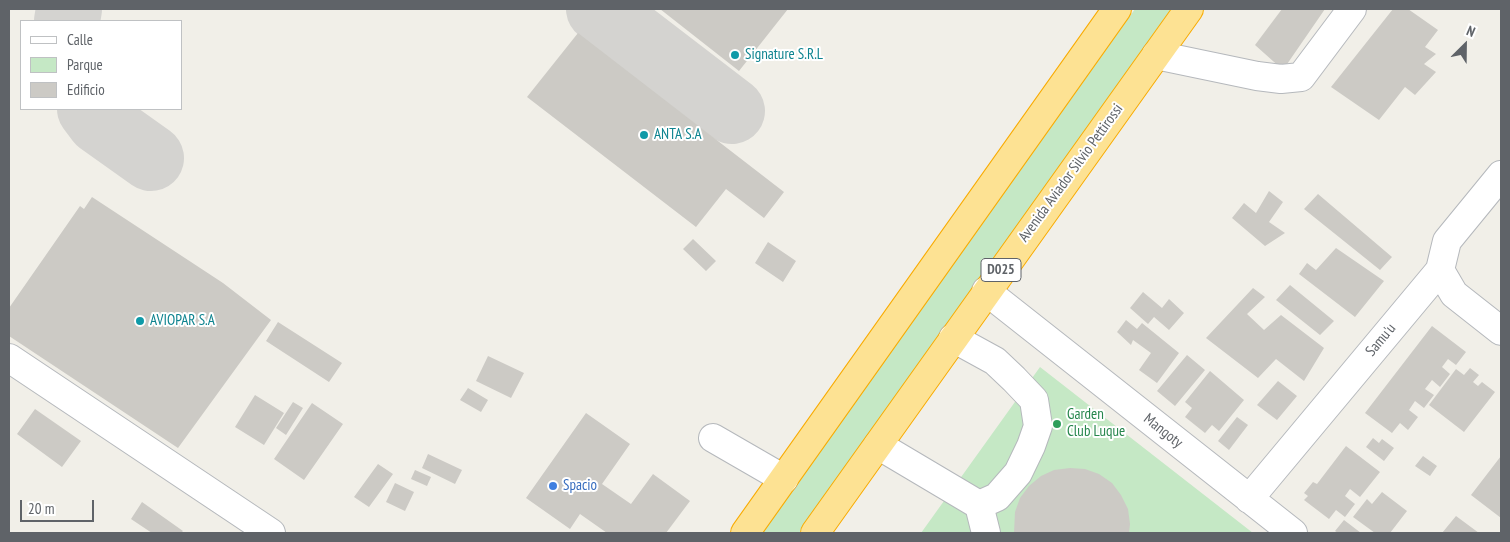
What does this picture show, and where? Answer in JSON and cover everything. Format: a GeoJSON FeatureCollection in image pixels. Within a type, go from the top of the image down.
{"type":"FeatureCollection","features":[{"type":"Feature","properties":{"kind":"highway"},"geometry":{"type":"LineString","coordinates":[[745,533],[1117,9]]}},
{"type":"Feature","properties":{"kind":"highway","name":"Avenida Aviador Silvio Pettirossi"},"geometry":{"type":"LineString","coordinates":[[815,533],[1188,9]]}},
{"type":"Feature","properties":{"kind":"street"},"geometry":{"type":"LineString","coordinates":[[1156,55],[1281,80],[1301,77],[1352,9]]}},
{"type":"Feature","properties":{"kind":"street","name":"Samu'u"},"geometry":{"type":"LineString","coordinates":[[1249,499],[1440,270],[1447,241],[1501,175]]}},
{"type":"Feature","properties":{"kind":"street"},"geometry":{"type":"LineString","coordinates":[[1440,270],[1454,294],[1501,332]]}},
{"type":"Feature","properties":{"kind":"street","name":"Mangoty"},"geometry":{"type":"LineString","coordinates":[[986,291],[1293,533]]}},
{"type":"Feature","properties":{"kind":"street"},"geometry":{"type":"LineString","coordinates":[[953,338],[995,361],[1034,400],[1038,426],[1031,446],[1018,472],[997,497],[979,505]]}},
{"type":"Feature","properties":{"kind":"street"},"geometry":{"type":"LineString","coordinates":[[9,358],[271,533]]}},
{"type":"Feature","properties":{"kind":"street"},"geometry":{"type":"LineString","coordinates":[[715,437],[713,438],[784,478]]}},
{"type":"Feature","properties":{"kind":"street"},"geometry":{"type":"LineString","coordinates":[[878,445],[979,505],[986,533]]}},
{"type":"Feature","properties":{"kind":"green space"},"geometry":{"type":"Polygon","coordinates":[[[1135,9],[1171,9],[799,533],[762,533],[1135,9]]]}},
{"type":"Feature","properties":{"kind":"green space","name":"Garden Club Luque"},"geometry":{"type":"Polygon","coordinates":[[[1040,367],[1253,533],[921,533],[1040,367]]]}},
{"type":"Feature","properties":{"kind":"building","name":"Signature S.R.L"},"geometry":{"type":"Polygon","coordinates":[[[660,9],[788,9],[739,71],[660,9]]]}},
{"type":"Feature","properties":{"kind":"building"},"geometry":{"type":"Polygon","coordinates":[[[1282,9],[1325,9],[1283,70],[1255,45],[1282,9]]]}},
{"type":"Feature","properties":{"kind":"building"},"geometry":{"type":"Polygon","coordinates":[[[1393,9],[1408,9],[1438,30],[1425,47],[1436,54],[1424,64],[1436,72],[1415,95],[1405,87],[1379,120],[1331,87],[1393,9]]]}},
{"type":"Feature","properties":{"kind":"building","name":"ANTA S.A"},"geometry":{"type":"Polygon","coordinates":[[[578,33],[784,192],[764,218],[726,189],[696,227],[527,97],[578,33]]]}},
{"type":"Feature","properties":{"kind":"building"},"geometry":{"type":"Polygon","coordinates":[[[1269,191],[1283,202],[1269,222],[1285,233],[1265,246],[1232,218],[1244,203],[1256,213],[1269,191]]]}},
{"type":"Feature","properties":{"kind":"building"},"geometry":{"type":"Polygon","coordinates":[[[1318,194],[1392,257],[1380,270],[1304,209],[1318,194]]]}},
{"type":"Feature","properties":{"kind":"building","name":"AVIOPAR S.A"},"geometry":{"type":"Polygon","coordinates":[[[92,197],[223,283],[271,320],[178,448],[9,336],[9,308],[80,206],[84,209],[92,197]]]}},
{"type":"Feature","properties":{"kind":"building"},"geometry":{"type":"Polygon","coordinates":[[[693,239],[716,261],[706,271],[683,249],[693,239]]]}},
{"type":"Feature","properties":{"kind":"building"},"geometry":{"type":"Polygon","coordinates":[[[768,242],[796,261],[783,282],[755,263],[768,242]]]}},
{"type":"Feature","properties":{"kind":"building"},"geometry":{"type":"Polygon","coordinates":[[[1336,248],[1384,281],[1355,317],[1299,274],[1307,263],[1316,270],[1336,248]]]}},
{"type":"Feature","properties":{"kind":"building"},"geometry":{"type":"Polygon","coordinates":[[[1290,285],[1334,321],[1320,335],[1276,300],[1290,285]]]}},
{"type":"Feature","properties":{"kind":"building"},"geometry":{"type":"Polygon","coordinates":[[[1253,288],[1265,297],[1247,314],[1264,330],[1281,315],[1324,348],[1304,381],[1276,359],[1258,378],[1206,338],[1253,288]]]}},
{"type":"Feature","properties":{"kind":"building"},"geometry":{"type":"Polygon","coordinates":[[[1143,292],[1162,308],[1169,299],[1184,313],[1169,330],[1154,317],[1148,324],[1130,308],[1143,292]]]}},
{"type":"Feature","properties":{"kind":"building"},"geometry":{"type":"Polygon","coordinates":[[[1126,320],[1137,329],[1142,323],[1179,353],[1157,383],[1139,370],[1151,353],[1133,340],[1131,345],[1117,332],[1126,320]]]}},
{"type":"Feature","properties":{"kind":"building"},"geometry":{"type":"Polygon","coordinates":[[[278,322],[342,363],[329,382],[266,341],[278,322]]]}},
{"type":"Feature","properties":{"kind":"building"},"geometry":{"type":"Polygon","coordinates":[[[1432,326],[1466,352],[1456,365],[1448,359],[1442,367],[1450,374],[1440,387],[1432,380],[1425,389],[1434,395],[1424,408],[1415,401],[1409,410],[1418,417],[1408,430],[1400,423],[1392,433],[1365,413],[1432,326]]]}},
{"type":"Feature","properties":{"kind":"building"},"geometry":{"type":"Polygon","coordinates":[[[1187,355],[1205,370],[1175,406],[1157,391],[1187,355]]]}},
{"type":"Feature","properties":{"kind":"building"},"geometry":{"type":"Polygon","coordinates":[[[488,356],[524,373],[511,398],[476,381],[488,356]]]}},
{"type":"Feature","properties":{"kind":"building"},"geometry":{"type":"Polygon","coordinates":[[[1470,368],[1479,375],[1473,382],[1478,386],[1482,382],[1495,392],[1464,432],[1429,405],[1456,369],[1464,375],[1470,368]]]}},
{"type":"Feature","properties":{"kind":"building"},"geometry":{"type":"Polygon","coordinates":[[[1210,371],[1244,400],[1219,431],[1212,425],[1205,433],[1185,417],[1192,408],[1185,402],[1210,371]]]}},
{"type":"Feature","properties":{"kind":"building"},"geometry":{"type":"Polygon","coordinates":[[[1278,381],[1297,396],[1277,420],[1257,405],[1278,381]]]}},
{"type":"Feature","properties":{"kind":"building"},"geometry":{"type":"Polygon","coordinates":[[[468,388],[488,400],[481,412],[460,400],[468,388]]]}},
{"type":"Feature","properties":{"kind":"building"},"geometry":{"type":"Polygon","coordinates":[[[255,395],[284,413],[264,445],[235,427],[255,395]]]}},
{"type":"Feature","properties":{"kind":"building"},"geometry":{"type":"Polygon","coordinates":[[[293,402],[303,408],[286,435],[276,428],[293,402]]]}},
{"type":"Feature","properties":{"kind":"building"},"geometry":{"type":"Polygon","coordinates":[[[312,403],[343,424],[304,480],[274,459],[312,403]]]}},
{"type":"Feature","properties":{"kind":"building"},"geometry":{"type":"Polygon","coordinates":[[[35,409],[81,441],[62,467],[17,434],[35,409]]]}},
{"type":"Feature","properties":{"kind":"building"},"geometry":{"type":"Polygon","coordinates":[[[586,413],[630,444],[602,484],[631,504],[653,474],[690,501],[666,533],[607,533],[580,514],[570,529],[526,498],[586,413]]]}},
{"type":"Feature","properties":{"kind":"building"},"geometry":{"type":"Polygon","coordinates":[[[1237,417],[1248,425],[1229,450],[1218,441],[1237,417]]]}},
{"type":"Feature","properties":{"kind":"building"},"geometry":{"type":"Polygon","coordinates":[[[1373,438],[1379,443],[1382,439],[1394,448],[1384,461],[1366,447],[1373,438]]]}},
{"type":"Feature","properties":{"kind":"building"},"geometry":{"type":"Polygon","coordinates":[[[1346,446],[1380,472],[1360,497],[1350,489],[1345,496],[1355,504],[1345,517],[1336,510],[1329,519],[1304,500],[1308,496],[1304,493],[1313,482],[1317,484],[1346,446]]]}},
{"type":"Feature","properties":{"kind":"building"},"geometry":{"type":"Polygon","coordinates":[[[428,454],[462,470],[455,484],[422,468],[428,454]]]}},
{"type":"Feature","properties":{"kind":"building"},"geometry":{"type":"Polygon","coordinates":[[[1423,456],[1437,466],[1430,476],[1415,466],[1423,456]]]}},
{"type":"Feature","properties":{"kind":"building"},"geometry":{"type":"Polygon","coordinates":[[[1501,456],[1501,518],[1471,495],[1501,456]]]}},
{"type":"Feature","properties":{"kind":"building"},"geometry":{"type":"Polygon","coordinates":[[[378,464],[393,474],[369,507],[354,497],[378,464]]]}},
{"type":"Feature","properties":{"kind":"building"},"geometry":{"type":"Polygon","coordinates":[[[1085,469],[1099,474],[1112,483],[1128,509],[1129,533],[1014,533],[1015,512],[1020,498],[1029,486],[1041,476],[1054,470],[1085,469]]]}},
{"type":"Feature","properties":{"kind":"building"},"geometry":{"type":"Polygon","coordinates":[[[415,470],[431,477],[427,486],[411,479],[415,470]]]}},
{"type":"Feature","properties":{"kind":"building"},"geometry":{"type":"Polygon","coordinates":[[[395,483],[414,492],[405,511],[386,502],[395,483]]]}},
{"type":"Feature","properties":{"kind":"building"},"geometry":{"type":"Polygon","coordinates":[[[1382,492],[1407,511],[1390,533],[1375,533],[1353,517],[1367,499],[1372,504],[1382,492]]]}},
{"type":"Feature","properties":{"kind":"building"},"geometry":{"type":"Polygon","coordinates":[[[142,502],[183,531],[181,533],[152,533],[131,519],[142,502]]]}},
{"type":"Feature","properties":{"kind":"building"},"geometry":{"type":"Polygon","coordinates":[[[1456,516],[1479,533],[1442,533],[1456,516]]]}},
{"type":"Feature","properties":{"kind":"building"},"geometry":{"type":"Polygon","coordinates":[[[1344,520],[1361,533],[1338,533],[1335,531],[1344,520]]]}},
{"type":"Feature","properties":{"kind":"taxiway"},"geometry":{"type":"LineString","coordinates":[[67,20],[69,9]]}},
{"type":"Feature","properties":{"kind":"taxiway"},"geometry":{"type":"LineString","coordinates":[[599,9],[732,111]]}},
{"type":"Feature","properties":{"kind":"taxiway"},"geometry":{"type":"LineString","coordinates":[[91,110],[99,121],[151,158]]}},
{"type":"Feature","properties":{"kind":"place","name":"Signature S.R.L"},"geometry":{"type":"Point","coordinates":[735,55]}},
{"type":"Feature","properties":{"kind":"place","name":"ANTA S.A"},"geometry":{"type":"Point","coordinates":[644,135]}},
{"type":"Feature","properties":{"kind":"place","name":"AVIOPAR S.A"},"geometry":{"type":"Point","coordinates":[140,321]}},
{"type":"Feature","properties":{"kind":"place","name":"Garden Club Luque"},"geometry":{"type":"Point","coordinates":[1057,424]}},
{"type":"Feature","properties":{"kind":"place","name":"Spacio"},"geometry":{"type":"Point","coordinates":[553,486]}}]}
